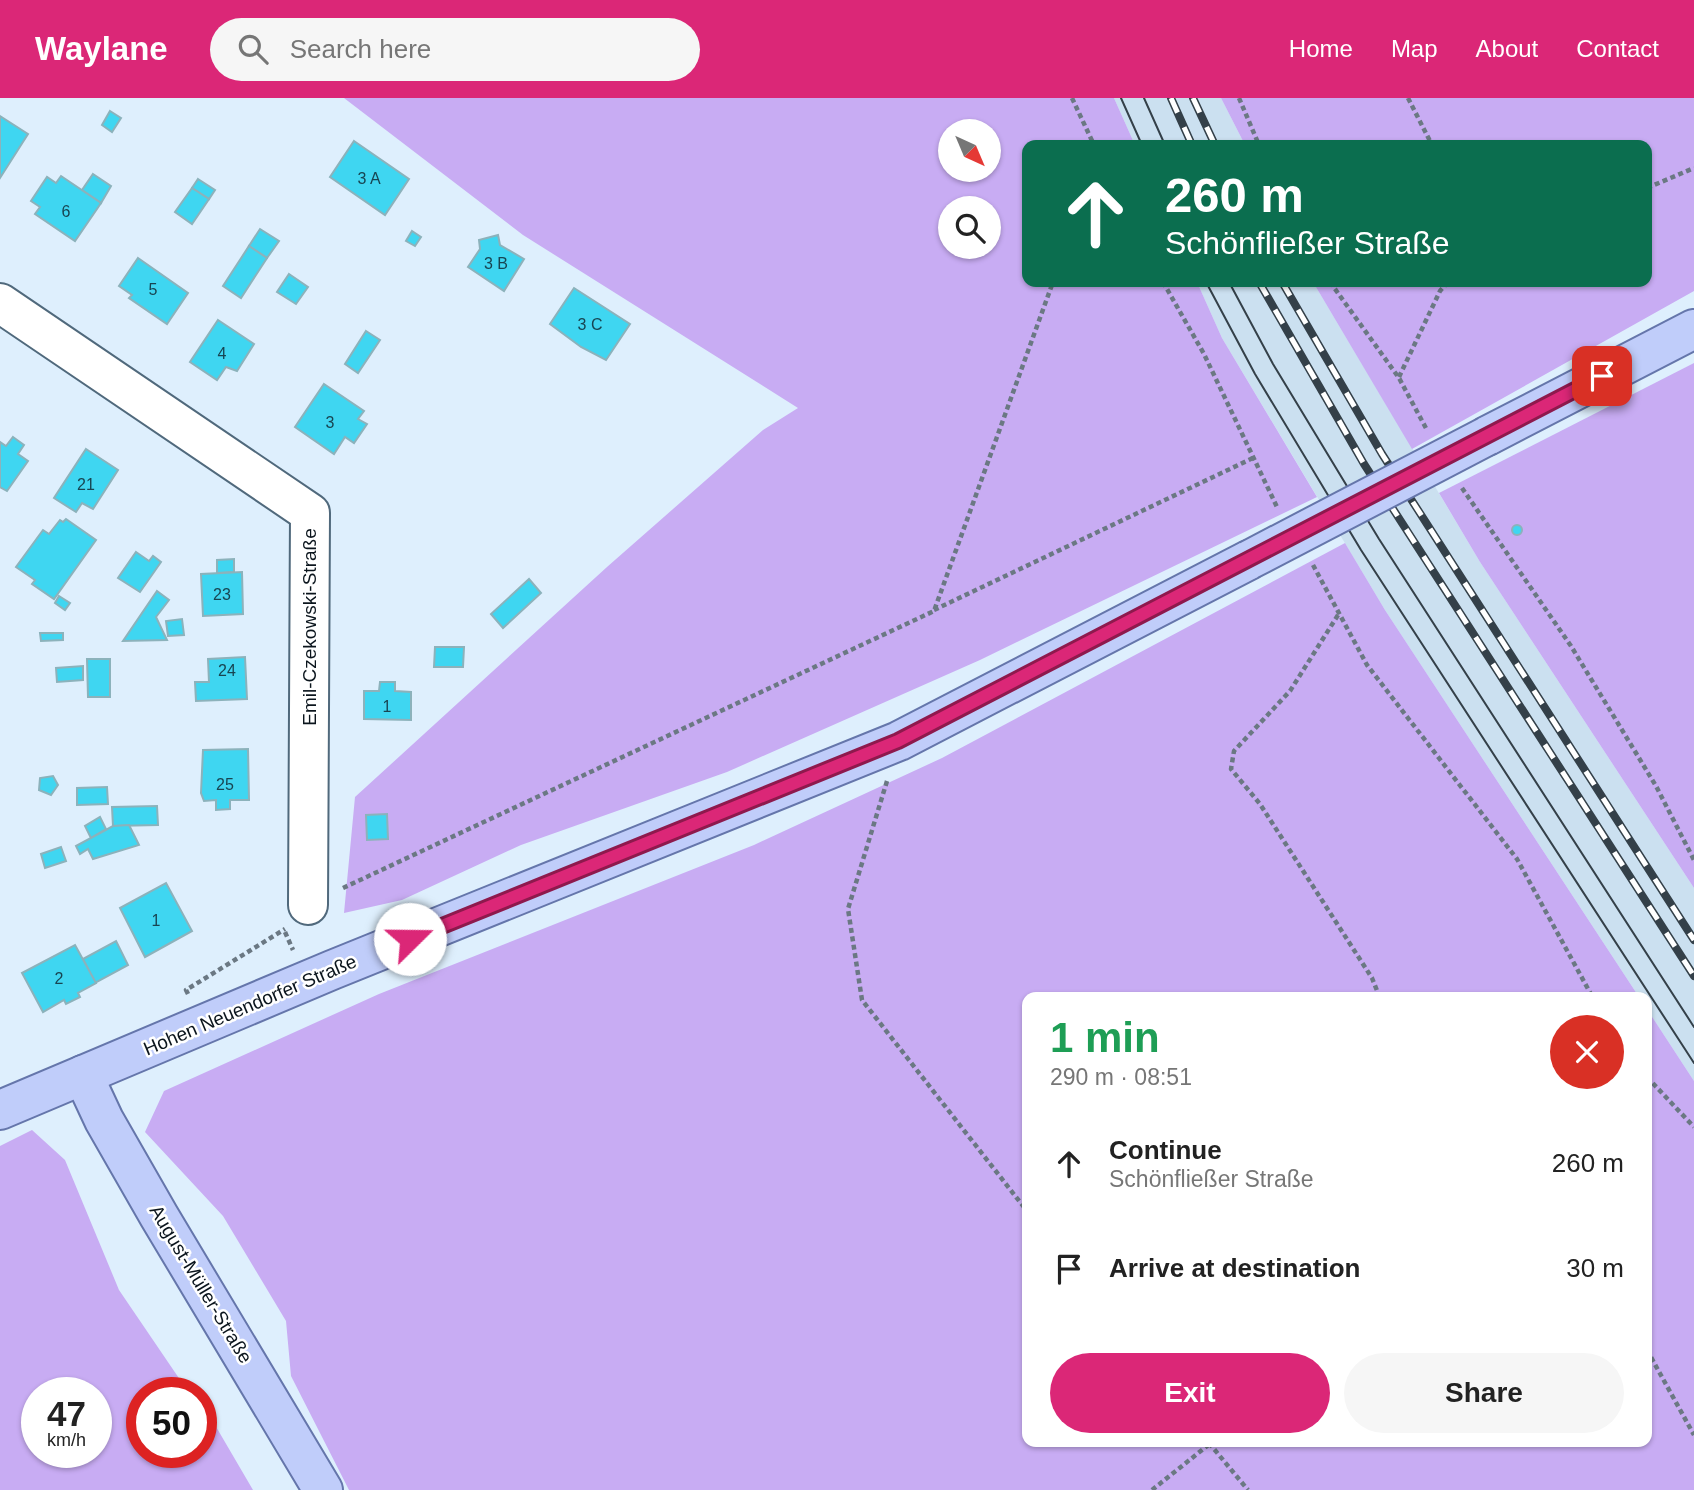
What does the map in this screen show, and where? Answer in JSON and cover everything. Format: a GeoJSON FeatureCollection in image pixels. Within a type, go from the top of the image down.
{"type":"FeatureCollection","features":[{"type":"Feature","properties":{"kind":"main road","name":"Hohen Neuendorfer Straße"},"geometry":{"type":"LineString","coordinates":[[0,1110],[83,1075],[315,965],[898,741],[1694,329]]}},
{"type":"Feature","properties":{"kind":"main road","name":"August-Müller-Straße"},"geometry":{"type":"LineString","coordinates":[[83,1075],[104,1120],[159,1216],[323,1490]]}},
{"type":"Feature","properties":{"kind":"street","name":"Emil-Czekowski-Straße"},"geometry":{"type":"LineString","coordinates":[[0,303],[310,513],[308,905]]}},
{"type":"Feature","properties":{"kind":"path"},"geometry":{"type":"LineString","coordinates":[[1072,98],[1092,140]]}},
{"type":"Feature","properties":{"kind":"path"},"geometry":{"type":"LineString","coordinates":[[1239,98],[1257,140]]}},
{"type":"Feature","properties":{"kind":"path"},"geometry":{"type":"LineString","coordinates":[[1408,98],[1429,140]]}},
{"type":"Feature","properties":{"kind":"path"},"geometry":{"type":"LineString","coordinates":[[1652,186],[1694,168]]}},
{"type":"Feature","properties":{"kind":"path"},"geometry":{"type":"LineString","coordinates":[[934,611],[1051,287]]}},
{"type":"Feature","properties":{"kind":"path"},"geometry":{"type":"LineString","coordinates":[[1166,287],[1204,354],[1252,458],[1280,511]]}},
{"type":"Feature","properties":{"kind":"path"},"geometry":{"type":"LineString","coordinates":[[1334,287],[1399,377],[1429,433]]}},
{"type":"Feature","properties":{"kind":"path"},"geometry":{"type":"LineString","coordinates":[[1399,377],[1444,287]]}},
{"type":"Feature","properties":{"kind":"path"},"geometry":{"type":"LineString","coordinates":[[308,905],[934,611],[1252,458]]}},
{"type":"Feature","properties":{"kind":"path"},"geometry":{"type":"LineString","coordinates":[[1461,487],[1480,519],[1571,646],[1656,786],[1694,860]]}},
{"type":"Feature","properties":{"kind":"path"},"geometry":{"type":"LineString","coordinates":[[1307,555],[1367,665],[1517,859],[1590,992]]}},
{"type":"Feature","properties":{"kind":"path"},"geometry":{"type":"LineString","coordinates":[[1338,615],[1290,691],[1234,751],[1231,769],[1260,804],[1372,978],[1378,992]]}},
{"type":"Feature","properties":{"kind":"path"},"geometry":{"type":"LineString","coordinates":[[888,780],[848,909],[862,1000],[1022,1205]]}},
{"type":"Feature","properties":{"kind":"path"},"geometry":{"type":"LineString","coordinates":[[190,1002],[186,990],[285,930],[315,965]]}},
{"type":"Feature","properties":{"kind":"path"},"geometry":{"type":"LineString","coordinates":[[1652,1082],[1694,1127]]}},
{"type":"Feature","properties":{"kind":"path"},"geometry":{"type":"LineString","coordinates":[[1652,1359],[1694,1435]]}},
{"type":"Feature","properties":{"kind":"path"},"geometry":{"type":"LineString","coordinates":[[1152,1490],[1205,1447]]}},
{"type":"Feature","properties":{"kind":"path"},"geometry":{"type":"LineString","coordinates":[[1213,1447],[1248,1490]]}},
{"type":"Feature","properties":{"kind":"shaded area"},"geometry":{"type":"Polygon","coordinates":[[[344,98],[1114,98],[1133,140],[1022,140],[1022,287],[1199,287],[1222,338],[1317,497],[980,660],[727,772],[521,845],[402,900],[344,913],[355,797],[607,567],[763,430],[798,408],[523,235],[344,98]]]}},
{"type":"Feature","properties":{"kind":"shaded area"},"geometry":{"type":"Polygon","coordinates":[[[1114,98],[1221,98],[1242,140],[1133,140],[1114,98]]]}},
{"type":"Feature","properties":{"kind":"shaded area"},"geometry":{"type":"Polygon","coordinates":[[[1221,98],[1694,98],[1694,291],[1412,449],[1316,287],[1652,287],[1652,140],[1242,140],[1221,98]]]}},
{"type":"Feature","properties":{"kind":"shaded area"},"geometry":{"type":"Polygon","coordinates":[[[1199,287],[1316,287],[1480,562],[1694,888],[1694,1081],[1652,1017],[1652,992],[1636,992],[1385,610],[1222,338],[1199,287]]]}},
{"type":"Feature","properties":{"kind":"shaded area"},"geometry":{"type":"Polygon","coordinates":[[[1694,363],[1694,888],[1480,562],[1439,493],[1694,363]]]}},
{"type":"Feature","properties":{"kind":"shaded area"},"geometry":{"type":"Polygon","coordinates":[[[1345,543],[1385,610],[1636,992],[1022,992],[1022,1447],[1652,1447],[1652,1017],[1694,1081],[1694,1490],[349,1490],[291,1376],[286,1321],[223,1216],[145,1132],[164,1091],[379,994],[754,845],[942,758],[1345,543]]]}},
{"type":"Feature","properties":{"kind":"shaded area"},"geometry":{"type":"Polygon","coordinates":[[[32,1130],[65,1160],[119,1290],[178,1377],[126,1377],[126,1468],[217,1468],[217,1428],[253,1490],[0,1490],[0,1146],[32,1130]]]}},
{"type":"Feature","properties":{"kind":"building"},"geometry":{"type":"Polygon","coordinates":[[[110,111],[121,118],[112,132],[102,125],[110,111]]]}},
{"type":"Feature","properties":{"kind":"building"},"geometry":{"type":"Polygon","coordinates":[[[0,116],[28,134],[0,178],[0,116]]]}},
{"type":"Feature","properties":{"kind":"building"},"geometry":{"type":"Polygon","coordinates":[[[354,141],[409,179],[385,215],[330,177],[354,141]]]}},
{"type":"Feature","properties":{"kind":"building"},"geometry":{"type":"Polygon","coordinates":[[[93,174],[111,186],[101,203],[82,190],[93,174]]]}},
{"type":"Feature","properties":{"kind":"building"},"geometry":{"type":"Polygon","coordinates":[[[61,176],[101,203],[75,241],[35,214],[40,207],[31,201],[47,177],[56,183],[61,176]]]}},
{"type":"Feature","properties":{"kind":"building"},"geometry":{"type":"Polygon","coordinates":[[[198,179],[215,190],[209,199],[192,188],[198,179]]]}},
{"type":"Feature","properties":{"kind":"building"},"geometry":{"type":"Polygon","coordinates":[[[192,188],[209,199],[192,224],[175,212],[192,188]]]}},
{"type":"Feature","properties":{"kind":"building"},"geometry":{"type":"Polygon","coordinates":[[[260,229],[279,241],[267,258],[249,246],[260,229]]]}},
{"type":"Feature","properties":{"kind":"building"},"geometry":{"type":"Polygon","coordinates":[[[412,231],[421,237],[415,246],[406,241],[412,231]]]}},
{"type":"Feature","properties":{"kind":"building"},"geometry":{"type":"Polygon","coordinates":[[[498,235],[500,245],[524,259],[504,291],[468,267],[480,249],[479,240],[498,235]]]}},
{"type":"Feature","properties":{"kind":"building"},"geometry":{"type":"Polygon","coordinates":[[[249,246],[267,258],[241,298],[223,286],[249,246]]]}},
{"type":"Feature","properties":{"kind":"building"},"geometry":{"type":"Polygon","coordinates":[[[138,258],[188,293],[167,324],[129,298],[132,295],[119,286],[138,258]]]}},
{"type":"Feature","properties":{"kind":"building"},"geometry":{"type":"Polygon","coordinates":[[[289,274],[308,287],[296,304],[277,292],[289,274]]]}},
{"type":"Feature","properties":{"kind":"building"},"geometry":{"type":"Polygon","coordinates":[[[574,288],[630,324],[606,360],[581,347],[550,324],[574,288]]]}},
{"type":"Feature","properties":{"kind":"building"},"geometry":{"type":"Polygon","coordinates":[[[218,320],[254,344],[237,371],[226,367],[217,380],[190,362],[218,320]]]}},
{"type":"Feature","properties":{"kind":"building"},"geometry":{"type":"Polygon","coordinates":[[[366,331],[380,340],[358,373],[345,364],[366,331]]]}},
{"type":"Feature","properties":{"kind":"building"},"geometry":{"type":"Polygon","coordinates":[[[324,384],[364,411],[358,419],[367,424],[354,443],[345,437],[334,454],[295,427],[324,384]]]}},
{"type":"Feature","properties":{"kind":"building"},"geometry":{"type":"Polygon","coordinates":[[[13,437],[24,445],[18,454],[28,461],[7,491],[0,487],[0,442],[6,446],[13,437]]]}},
{"type":"Feature","properties":{"kind":"building"},"geometry":{"type":"Polygon","coordinates":[[[86,449],[118,470],[93,509],[82,503],[76,512],[54,498],[86,449]]]}},
{"type":"Feature","properties":{"kind":"building"},"geometry":{"type":"Polygon","coordinates":[[[66,519],[96,540],[54,599],[32,584],[35,580],[16,567],[43,530],[49,534],[60,520],[63,522],[66,519]]]}},
{"type":"Feature","properties":{"kind":"building"},"geometry":{"type":"Polygon","coordinates":[[[1517,525],[1521,526],[1521,534],[1517,535],[1513,534],[1512,530],[1513,526],[1517,525]]]}},
{"type":"Feature","properties":{"kind":"building"},"geometry":{"type":"Polygon","coordinates":[[[136,552],[149,561],[153,556],[161,562],[140,592],[118,578],[136,552]]]}},
{"type":"Feature","properties":{"kind":"building"},"geometry":{"type":"Polygon","coordinates":[[[234,559],[234,572],[217,573],[217,560],[234,559]]]}},
{"type":"Feature","properties":{"kind":"building"},"geometry":{"type":"Polygon","coordinates":[[[242,572],[243,614],[203,616],[201,574],[242,572]]]}},
{"type":"Feature","properties":{"kind":"building"},"geometry":{"type":"Polygon","coordinates":[[[529,579],[541,593],[503,628],[491,614],[529,579]]]}},
{"type":"Feature","properties":{"kind":"building"},"geometry":{"type":"Polygon","coordinates":[[[157,591],[169,600],[156,617],[167,640],[123,641],[157,591]]]}},
{"type":"Feature","properties":{"kind":"building"},"geometry":{"type":"Polygon","coordinates":[[[59,596],[70,603],[65,610],[55,603],[59,596]]]}},
{"type":"Feature","properties":{"kind":"building"},"geometry":{"type":"Polygon","coordinates":[[[182,619],[184,635],[168,636],[166,621],[182,619]]]}},
{"type":"Feature","properties":{"kind":"building"},"geometry":{"type":"Polygon","coordinates":[[[40,633],[63,633],[63,640],[41,641],[40,633]]]}},
{"type":"Feature","properties":{"kind":"building"},"geometry":{"type":"Polygon","coordinates":[[[435,647],[464,647],[463,667],[434,667],[435,647]]]}},
{"type":"Feature","properties":{"kind":"building"},"geometry":{"type":"Polygon","coordinates":[[[245,657],[247,699],[196,701],[195,682],[209,682],[208,659],[245,657]]]}},
{"type":"Feature","properties":{"kind":"building"},"geometry":{"type":"Polygon","coordinates":[[[87,659],[110,659],[110,697],[88,697],[87,659]]]}},
{"type":"Feature","properties":{"kind":"building"},"geometry":{"type":"Polygon","coordinates":[[[83,666],[83,680],[57,682],[56,668],[83,666]]]}},
{"type":"Feature","properties":{"kind":"building"},"geometry":{"type":"Polygon","coordinates":[[[380,682],[395,682],[395,691],[411,692],[411,720],[364,719],[364,691],[379,691],[380,682]]]}},
{"type":"Feature","properties":{"kind":"building"},"geometry":{"type":"Polygon","coordinates":[[[248,749],[249,800],[230,800],[230,809],[216,810],[216,800],[204,801],[201,793],[203,750],[248,749]]]}},
{"type":"Feature","properties":{"kind":"building"},"geometry":{"type":"Polygon","coordinates":[[[53,776],[58,785],[51,795],[39,790],[40,778],[53,776]]]}},
{"type":"Feature","properties":{"kind":"building"},"geometry":{"type":"Polygon","coordinates":[[[107,787],[108,804],[77,805],[77,788],[107,787]]]}},
{"type":"Feature","properties":{"kind":"building"},"geometry":{"type":"Polygon","coordinates":[[[157,806],[158,825],[113,826],[112,807],[157,806]]]}},
{"type":"Feature","properties":{"kind":"building"},"geometry":{"type":"Polygon","coordinates":[[[387,814],[388,839],[367,840],[366,815],[387,814]]]}},
{"type":"Feature","properties":{"kind":"building"},"geometry":{"type":"Polygon","coordinates":[[[100,817],[106,829],[91,838],[85,826],[100,817]]]}},
{"type":"Feature","properties":{"kind":"building"},"geometry":{"type":"Polygon","coordinates":[[[129,825],[139,845],[93,859],[88,849],[80,854],[76,846],[113,826],[129,825]]]}},
{"type":"Feature","properties":{"kind":"building"},"geometry":{"type":"Polygon","coordinates":[[[61,847],[66,861],[45,868],[41,854],[61,847]]]}},
{"type":"Feature","properties":{"kind":"building"},"geometry":{"type":"Polygon","coordinates":[[[166,883],[192,931],[145,957],[120,908],[166,883]]]}},
{"type":"Feature","properties":{"kind":"building"},"geometry":{"type":"Polygon","coordinates":[[[116,941],[128,965],[95,983],[83,959],[116,941]]]}},
{"type":"Feature","properties":{"kind":"building"},"geometry":{"type":"Polygon","coordinates":[[[75,945],[96,983],[78,993],[80,997],[66,1004],[64,1000],[43,1012],[22,973],[75,945]]]}},
{"type":"Feature","properties":{"kind":"tram line"},"geometry":{"type":"LineString","coordinates":[[1121,98],[1140,140]]}},
{"type":"Feature","properties":{"kind":"tram line"},"geometry":{"type":"LineString","coordinates":[[1144,98],[1163,140]]}},
{"type":"Feature","properties":{"kind":"tram line"},"geometry":{"type":"LineString","coordinates":[[1209,287],[1255,374],[1361,550],[1648,992]]}},
{"type":"Feature","properties":{"kind":"tram line"},"geometry":{"type":"LineString","coordinates":[[1232,287],[1273,364],[1379,539],[1694,1027]]}},
{"type":"Feature","properties":{"kind":"tram line"},"geometry":{"type":"LineString","coordinates":[[1652,998],[1694,1063]]}},
{"type":"Feature","properties":{"kind":"railway"},"geometry":{"type":"LineString","coordinates":[[1171,98],[1190,140]]}},
{"type":"Feature","properties":{"kind":"railway"},"geometry":{"type":"LineString","coordinates":[[1193,98],[1213,140]]}},
{"type":"Feature","properties":{"kind":"railway"},"geometry":{"type":"LineString","coordinates":[[1262,287],[1364,464],[1694,976]]}},
{"type":"Feature","properties":{"kind":"railway"},"geometry":{"type":"LineString","coordinates":[[1285,287],[1382,454],[1694,940]]}},
{"type":"Feature","properties":{"kind":"route"},"geometry":{"type":"LineString","coordinates":[[410,939],[898,741],[1602,376]]}}]}
